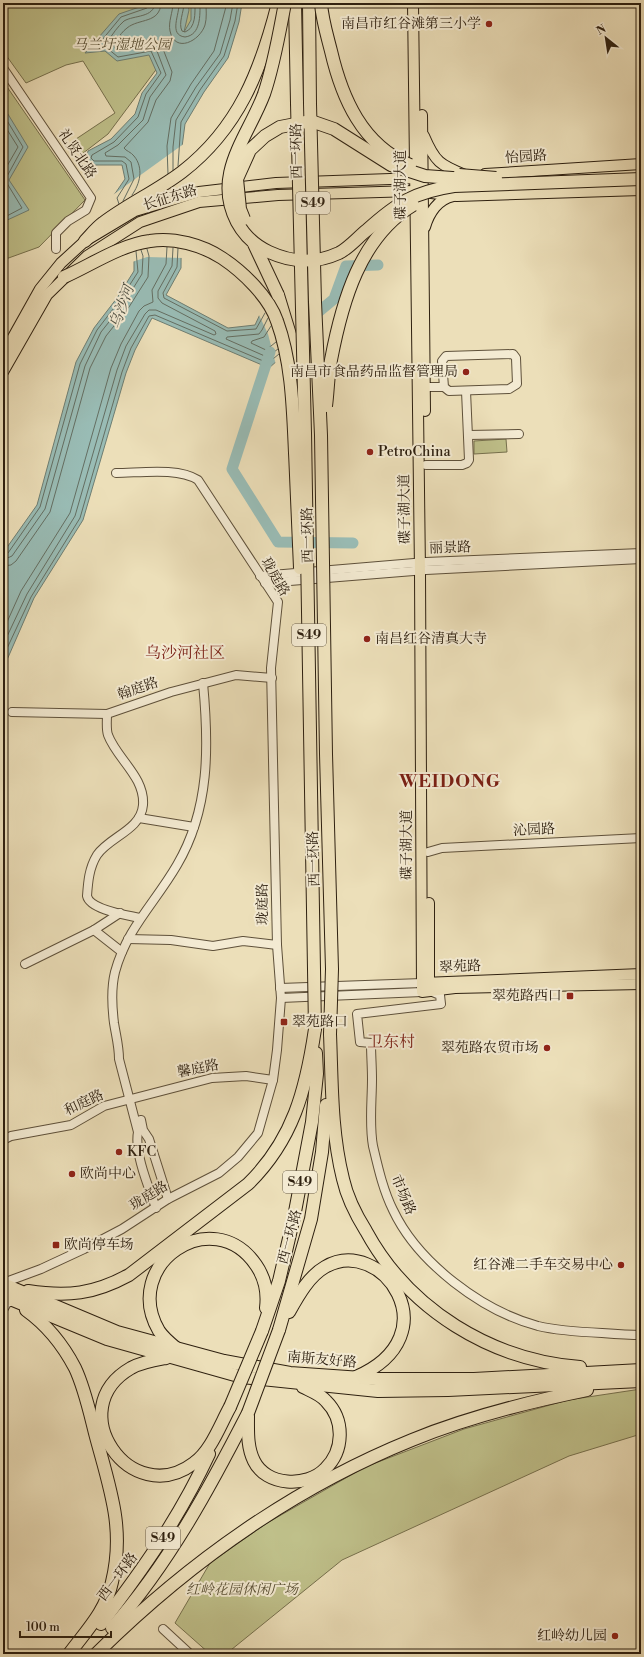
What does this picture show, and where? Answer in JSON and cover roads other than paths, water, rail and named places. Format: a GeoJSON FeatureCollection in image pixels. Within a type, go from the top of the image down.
{"type":"FeatureCollection","features":[{"type":"Feature","properties":{"kind":"highway"},"geometry":{"type":"LineString","coordinates":[[86,241],[102,224],[183,171],[214,142],[249,92],[266,48],[278,3]]}},
{"type":"Feature","properties":{"kind":"highway"},"geometry":{"type":"LineString","coordinates":[[285,3],[278,45],[264,95],[234,160],[228,180],[230,203],[243,233],[270,253],[283,259],[306,262],[340,252],[388,211],[411,197],[432,189],[494,182],[641,172]]}},
{"type":"Feature","properties":{"kind":"highway","name":"西一环路"},"geometry":{"type":"LineString","coordinates":[[74,1654],[102,1624],[149,1561],[190,1494],[230,1407],[262,1331],[279,1281],[294,1217],[312,1122],[317,1074],[295,3]]}},
{"type":"Feature","properties":{"kind":"highway","name":"西一环路"},"geometry":{"type":"LineString","coordinates":[[88,1654],[138,1598],[171,1552],[208,1491],[248,1413],[279,1330],[311,1219],[324,1138],[332,969],[326,754],[321,434],[315,302],[309,3]]}},
{"type":"Feature","properties":{"kind":"highway"},"geometry":{"type":"LineString","coordinates":[[320,3],[336,71],[348,106],[363,130],[380,147],[401,161],[426,171],[494,182]]}},
{"type":"Feature","properties":{"kind":"highway"},"geometry":{"type":"LineString","coordinates":[[310,678],[302,621],[293,405],[292,341],[278,295],[240,208],[237,179],[250,150],[264,136],[280,127],[312,121],[334,128],[391,165],[425,176],[494,182],[641,179]]}},
{"type":"Feature","properties":{"kind":"highway"},"geometry":{"type":"LineString","coordinates":[[321,434],[331,361],[340,318],[352,282],[367,251],[386,226],[402,212],[425,198],[451,190],[494,182]]}},
{"type":"Feature","properties":{"kind":"highway"},"geometry":{"type":"LineString","coordinates":[[64,277],[124,248],[150,241],[180,242],[210,250],[236,268],[256,287],[277,320],[285,347],[293,405]]}},
{"type":"Feature","properties":{"kind":"highway"},"geometry":{"type":"LineString","coordinates":[[7,1285],[52,1294],[72,1294],[89,1292],[118,1281],[129,1275],[248,1184],[263,1169],[277,1151],[290,1125],[297,1108],[309,1068],[315,1029]]}},
{"type":"Feature","properties":{"kind":"highway"},"geometry":{"type":"LineString","coordinates":[[330,1034],[333,1114],[343,1180],[355,1212],[371,1241],[392,1272],[414,1294],[441,1317],[468,1334],[500,1349],[530,1359],[563,1366],[632,1374]]}},
{"type":"Feature","properties":{"kind":"highway"},"geometry":{"type":"LineString","coordinates":[[230,1407],[205,1452],[196,1462],[186,1469],[160,1475],[135,1470],[124,1464],[114,1454],[106,1439],[102,1425],[104,1399],[115,1381],[133,1367],[173,1354],[154,1321],[150,1298],[151,1286],[155,1274],[168,1255],[189,1243],[201,1240],[215,1239],[236,1245],[252,1259],[258,1269],[266,1289],[267,1303],[262,1331]]}},
{"type":"Feature","properties":{"kind":"highway"},"geometry":{"type":"LineString","coordinates":[[279,1330],[303,1291],[314,1276],[325,1267],[340,1261],[360,1262],[374,1268],[386,1276],[397,1291],[403,1304],[404,1320],[401,1337],[386,1360],[369,1371],[354,1378]]}},
{"type":"Feature","properties":{"kind":"highway","name":"南斯友好路"},"geometry":{"type":"LineString","coordinates":[[7,1285],[173,1354],[242,1377],[294,1384],[378,1391],[448,1390],[632,1374]]}},
{"type":"Feature","properties":{"kind":"highway"},"geometry":{"type":"LineString","coordinates":[[3,1296],[14,1301],[34,1316],[52,1334],[75,1368],[87,1402],[116,1512],[118,1549],[112,1583],[102,1611],[69,1654]]}},
{"type":"Feature","properties":{"kind":"highway","name":"南斯友好路"},"geometry":{"type":"LineString","coordinates":[[14,1301],[107,1339],[173,1354],[224,1361],[290,1373],[354,1378],[474,1379],[632,1374],[641,1381]]}},
{"type":"Feature","properties":{"kind":"highway"},"geometry":{"type":"LineString","coordinates":[[96,1654],[149,1603],[230,1540],[262,1518],[334,1477],[406,1443],[455,1425],[632,1374]]}},
{"type":"Feature","properties":{"kind":"highway"},"geometry":{"type":"LineString","coordinates":[[248,1413],[250,1448],[254,1462],[263,1472],[274,1479],[287,1482],[302,1481],[324,1470],[332,1461],[339,1447],[340,1433],[338,1421],[333,1409],[326,1400],[314,1392],[294,1384]]}},
{"type":"Feature","properties":{"kind":"main road","name":"碟子湖大道"},"geometry":{"type":"LineString","coordinates":[[413,3],[418,135]]}},
{"type":"Feature","properties":{"kind":"main road","name":"碟子湖大道"},"geometry":{"type":"LineString","coordinates":[[420,3],[418,178],[423,232],[426,465],[423,566],[426,987]]}},
{"type":"Feature","properties":{"kind":"main road"},"geometry":{"type":"LineString","coordinates":[[376,179],[400,165],[418,135],[437,160],[445,167],[466,175]]}},
{"type":"Feature","properties":{"kind":"main road","name":"怡园路"},"geometry":{"type":"LineString","coordinates":[[418,178],[641,164]]}},
{"type":"Feature","properties":{"kind":"main road","name":"长征东路"},"geometry":{"type":"LineString","coordinates":[[3,355],[40,289],[60,264],[86,241],[135,211],[199,197],[276,183],[418,178]]}},
{"type":"Feature","properties":{"kind":"main road"},"geometry":{"type":"LineString","coordinates":[[419,192],[457,196],[641,190]]}},
{"type":"Feature","properties":{"kind":"main road"},"geometry":{"type":"LineString","coordinates":[[376,192],[400,205],[408,217],[415,242]]}},
{"type":"Feature","properties":{"kind":"main road","name":"长征东路"},"geometry":{"type":"LineString","coordinates":[[3,372],[47,295],[87,256],[140,222],[199,197],[419,192]]}},
{"type":"Feature","properties":{"kind":"main road","name":"碟子湖大道"},"geometry":{"type":"LineString","coordinates":[[419,192],[415,242],[428,852],[426,987]]}},
{"type":"Feature","properties":{"kind":"main road"},"geometry":{"type":"LineString","coordinates":[[423,232],[427,218],[435,206],[442,200],[457,196]]}},
{"type":"Feature","properties":{"kind":"main road","name":"翠苑路"},"geometry":{"type":"LineString","coordinates":[[426,987],[641,974]]}},
{"type":"Feature","properties":{"kind":"main road","name":"翠苑路"},"geometry":{"type":"LineString","coordinates":[[426,987],[455,988],[641,984]]}},
{"type":"Feature","properties":{"kind":"street","name":"礼贤北路"},"geometry":{"type":"LineString","coordinates":[[3,68],[91,198],[86,210],[68,222],[56,233],[56,249]]}},
{"type":"Feature","properties":{"kind":"street"},"geometry":{"type":"LineString","coordinates":[[425,387],[444,387],[449,391],[509,389],[517,384],[516,358],[513,354],[446,356],[442,361],[444,387]]}},
{"type":"Feature","properties":{"kind":"street"},"geometry":{"type":"LineString","coordinates":[[426,465],[467,463],[469,460],[466,391]]}},
{"type":"Feature","properties":{"kind":"street"},"geometry":{"type":"LineString","coordinates":[[468,436],[519,434]]}},
{"type":"Feature","properties":{"kind":"street","name":"珑庭路"},"geometry":{"type":"LineString","coordinates":[[7,1285],[84,1249],[156,1208],[168,1199],[219,1172],[238,1157],[258,1133],[273,1080],[281,998],[277,946],[272,678],[278,602],[198,480],[190,475],[179,473],[116,473]]}},
{"type":"Feature","properties":{"kind":"street","name":"丽景路"},"geometry":{"type":"LineString","coordinates":[[260,576],[641,553]]}},
{"type":"Feature","properties":{"kind":"street","name":"丽景路"},"geometry":{"type":"LineString","coordinates":[[265,584],[423,566],[641,559]]}},
{"type":"Feature","properties":{"kind":"street","name":"翰庭路"},"geometry":{"type":"LineString","coordinates":[[12,712],[106,714],[171,692],[236,674],[272,678]]}},
{"type":"Feature","properties":{"kind":"street"},"geometry":{"type":"LineString","coordinates":[[168,1199],[149,1139],[143,1130],[119,1059],[120,1047],[114,1023],[112,998],[115,974],[122,952],[140,918],[177,865],[194,826],[202,799],[206,771],[207,741],[203,683]]}},
{"type":"Feature","properties":{"kind":"street"},"geometry":{"type":"LineString","coordinates":[[106,714],[107,733],[118,754],[132,771],[141,793],[143,805],[139,818],[102,849],[93,863],[89,874],[88,900],[94,906],[140,918]]}},
{"type":"Feature","properties":{"kind":"street"},"geometry":{"type":"LineString","coordinates":[[139,818],[194,826]]}},
{"type":"Feature","properties":{"kind":"street","name":"沁园路"},"geometry":{"type":"LineString","coordinates":[[428,852],[442,848],[641,838]]}},
{"type":"Feature","properties":{"kind":"street"},"geometry":{"type":"LineString","coordinates":[[25,964],[94,930],[120,913]]}},
{"type":"Feature","properties":{"kind":"street"},"geometry":{"type":"LineString","coordinates":[[94,930],[122,952]]}},
{"type":"Feature","properties":{"kind":"street"},"geometry":{"type":"LineString","coordinates":[[128,939],[171,940],[213,946],[243,941],[277,946]]}},
{"type":"Feature","properties":{"kind":"street","name":"翠苑路"},"geometry":{"type":"LineString","coordinates":[[280,988],[426,987]]}},
{"type":"Feature","properties":{"kind":"street","name":"翠苑路"},"geometry":{"type":"LineString","coordinates":[[281,998],[426,987]]}},
{"type":"Feature","properties":{"kind":"street","name":"市场路"},"geometry":{"type":"LineString","coordinates":[[426,987],[440,995],[441,1004],[357,1014],[360,1042],[371,1043],[371,1118],[373,1144],[381,1179],[393,1210],[403,1228],[423,1252],[460,1288],[511,1317],[538,1326],[572,1332],[641,1335]]}},
{"type":"Feature","properties":{"kind":"street","name":"馨庭路"},"geometry":{"type":"LineString","coordinates":[[132,1098],[212,1078],[246,1076],[273,1080]]}},
{"type":"Feature","properties":{"kind":"street"},"geometry":{"type":"LineString","coordinates":[[132,1098],[138,1132],[137,1142],[156,1208]]}},
{"type":"Feature","properties":{"kind":"street","name":"和庭路"},"geometry":{"type":"LineString","coordinates":[[3,1140],[15,1135],[71,1125],[104,1106],[132,1098]]}},
{"type":"Feature","properties":{"kind":"street"},"geometry":{"type":"LineString","coordinates":[[3,1310],[8,1303],[14,1301]]}},
{"type":"Feature","properties":{"kind":"street"},"geometry":{"type":"LineString","coordinates":[[163,1629],[190,1654]]}},
{"type":"Feature","properties":{"kind":"water","name":"乌沙河"},"geometry":{"type":"Polygon","coordinates":[[[151,3],[188,3],[189,10],[184,32],[191,20],[191,3],[242,3],[239,22],[228,58],[204,92],[185,124],[182,147],[181,268],[166,295],[228,328],[255,325],[269,295],[323,320],[269,368],[152,318],[135,350],[126,373],[83,520],[34,598],[3,669],[3,553],[37,505],[76,362],[94,328],[117,298],[134,271],[134,256],[112,198],[125,179],[122,165],[91,165],[86,158],[88,151],[111,139],[135,114],[142,93],[157,73],[149,55],[117,61],[105,51],[85,53],[119,14],[151,3]]]}},
{"type":"Feature","properties":{"kind":"water"},"geometry":{"type":"Polygon","coordinates":[[[3,106],[28,147],[9,180],[29,210],[3,222],[3,106]]]}},
{"type":"Feature","properties":{"kind":"waterway"},"geometry":{"type":"LineString","coordinates":[[311,318],[334,299],[346,266],[378,265]]}},
{"type":"Feature","properties":{"kind":"waterway"},"geometry":{"type":"LineString","coordinates":[[270,352],[232,469],[278,542],[353,543]]}},
{"type":"Feature","properties":{"kind":"place","name":"南昌市红谷滩第三小学"},"geometry":{"type":"Point","coordinates":[489,24]}},
{"type":"Feature","properties":{"kind":"place","name":"南昌市食品药品监督管理局"},"geometry":{"type":"Point","coordinates":[466,372]}},
{"type":"Feature","properties":{"kind":"place","name":"PetroChina"},"geometry":{"type":"Point","coordinates":[370,452]}},
{"type":"Feature","properties":{"kind":"place","name":"南昌红谷清真大寺"},"geometry":{"type":"Point","coordinates":[367,639]}},
{"type":"Feature","properties":{"kind":"place","name":"翠苑路西口"},"geometry":{"type":"Point","coordinates":[570,996]}},
{"type":"Feature","properties":{"kind":"place","name":"翠苑路口"},"geometry":{"type":"Point","coordinates":[284,1022]}},
{"type":"Feature","properties":{"kind":"place","name":"翠苑路农贸市场"},"geometry":{"type":"Point","coordinates":[547,1048]}},
{"type":"Feature","properties":{"kind":"place","name":"KFC"},"geometry":{"type":"Point","coordinates":[119,1152]}},
{"type":"Feature","properties":{"kind":"place","name":"欧尚中心"},"geometry":{"type":"Point","coordinates":[72,1174]}},
{"type":"Feature","properties":{"kind":"place","name":"欧尚停车场"},"geometry":{"type":"Point","coordinates":[56,1245]}},
{"type":"Feature","properties":{"kind":"place","name":"红谷滩二手车交易中心"},"geometry":{"type":"Point","coordinates":[621,1265]}},
{"type":"Feature","properties":{"kind":"place","name":"红岭幼儿园"},"geometry":{"type":"Point","coordinates":[615,1636]}},
{"type":"Feature","properties":{"kind":"district","name":"乌沙河社区"},"geometry":{"type":"Point","coordinates":[185,653]}},
{"type":"Feature","properties":{"kind":"district","name":"WEIDONG"},"geometry":{"type":"Point","coordinates":[450,781]}},
{"type":"Feature","properties":{"kind":"district","name":"卫东村"},"geometry":{"type":"Point","coordinates":[391,1042]}},
{"type":"Feature","properties":{"kind":"park label","name":"马兰圩湿地公园"},"geometry":{"type":"Point","coordinates":[122,45]}},
{"type":"Feature","properties":{"kind":"park label","name":"红岭花园休闲广场"},"geometry":{"type":"Point","coordinates":[242,1590]}}]}
